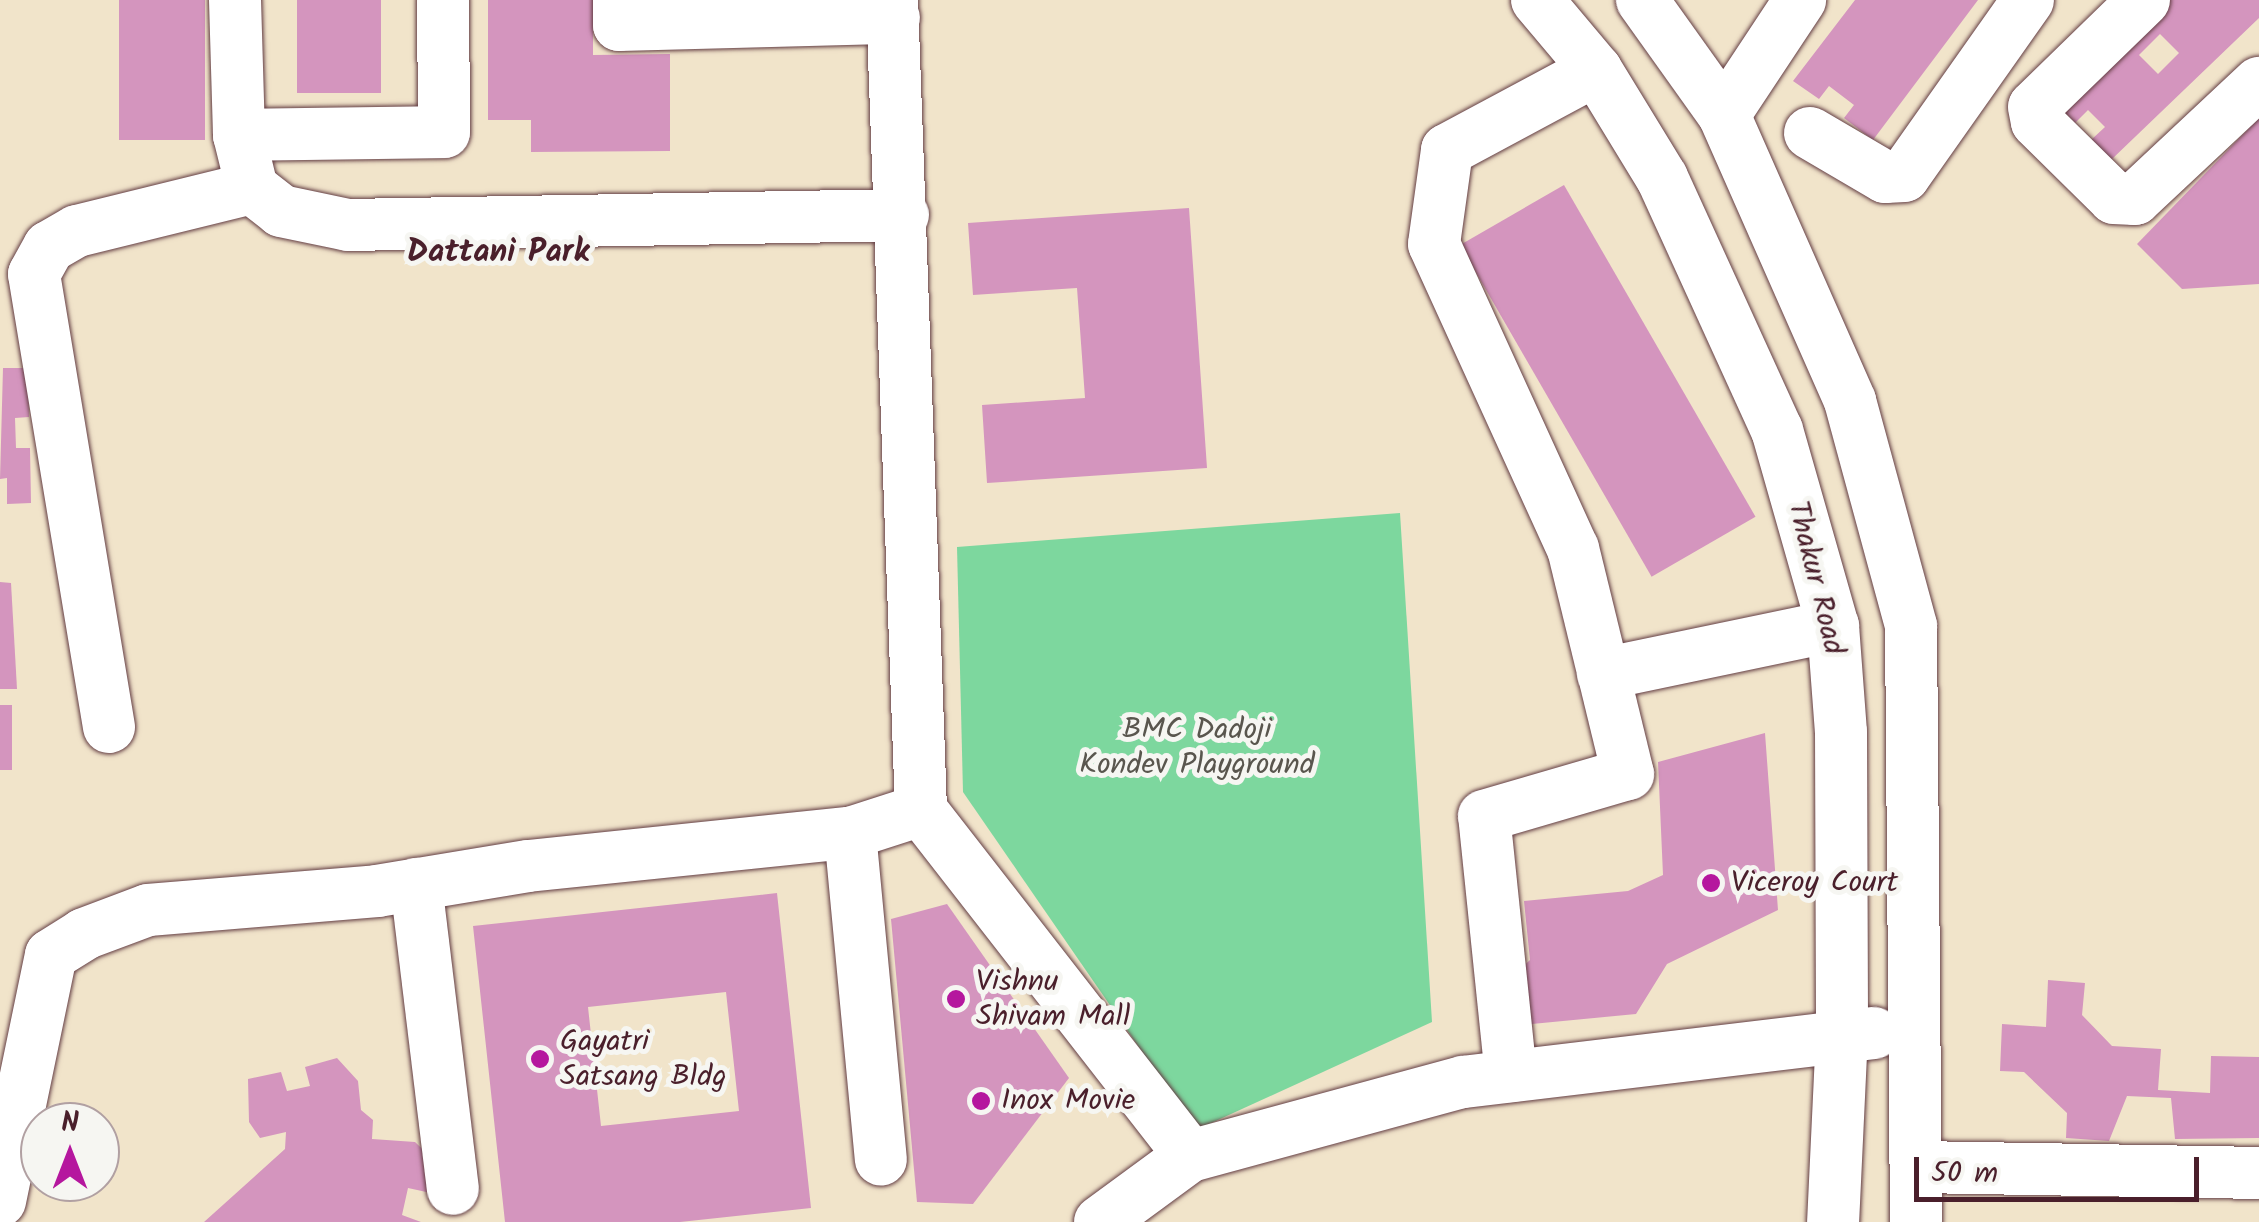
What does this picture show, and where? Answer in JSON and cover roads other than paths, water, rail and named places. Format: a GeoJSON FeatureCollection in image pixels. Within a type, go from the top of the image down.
{"type":"FeatureCollection","features":[{"type":"Feature","properties":{"kind":"street"},"geometry":{"type":"LineString","coordinates":[[235,0],[239,135],[252,188],[282,211],[348,225],[903,214]]}},
{"type":"Feature","properties":{"kind":"street"},"geometry":{"type":"LineString","coordinates":[[239,135],[444,132],[442,0]]}},
{"type":"Feature","properties":{"kind":"street"},"geometry":{"type":"LineString","coordinates":[[619,0],[619,25],[893,9],[922,810],[1190,1156]]}},
{"type":"Feature","properties":{"kind":"street","name":"Thakur Road"},"geometry":{"type":"LineString","coordinates":[[1537,0],[1596,70],[1662,178],[1776,430],[1833,626],[1842,732],[1842,1032],[1833,1222]]}},
{"type":"Feature","properties":{"kind":"street"},"geometry":{"type":"LineString","coordinates":[[1642,0],[1724,115],[1850,401],[1911,626],[1916,1222]]}},
{"type":"Feature","properties":{"kind":"street"},"geometry":{"type":"LineString","coordinates":[[1724,115],[1800,0]]}},
{"type":"Feature","properties":{"kind":"street"},"geometry":{"type":"LineString","coordinates":[[1810,133],[1885,177],[1904,176],[2028,0]]}},
{"type":"Feature","properties":{"kind":"street"},"geometry":{"type":"LineString","coordinates":[[2142,0],[2034,107],[2037,122],[2114,198],[2135,200],[2259,83]]}},
{"type":"Feature","properties":{"kind":"street"},"geometry":{"type":"LineString","coordinates":[[1511,1076],[1484,816],[1628,774],[1573,549],[1434,244],[1447,150],[1596,70]]}},
{"type":"Feature","properties":{"kind":"street"},"geometry":{"type":"LineString","coordinates":[[109,727],[34,274],[50,247],[77,231],[252,188]]}},
{"type":"Feature","properties":{"kind":"street"},"geometry":{"type":"LineString","coordinates":[[1604,674],[1833,626]]}},
{"type":"Feature","properties":{"kind":"street"},"geometry":{"type":"LineString","coordinates":[[0,1201],[51,955],[84,934],[148,910],[416,884],[528,866],[850,833],[922,810]]}},
{"type":"Feature","properties":{"kind":"street"},"geometry":{"type":"LineString","coordinates":[[850,833],[881,1160]]}},
{"type":"Feature","properties":{"kind":"street"},"geometry":{"type":"LineString","coordinates":[[416,884],[453,1190]]}},
{"type":"Feature","properties":{"kind":"street"},"geometry":{"type":"LineString","coordinates":[[1100,1222],[1190,1156],[1464,1082],[1842,1032],[1917,1034]]}},
{"type":"Feature","properties":{"kind":"street"},"geometry":{"type":"LineString","coordinates":[[1918,1167],[2259,1173]]}},
{"type":"Feature","properties":{"kind":"place","name":"Viceroy Court"},"geometry":{"type":"Point","coordinates":[1711,883]}},
{"type":"Feature","properties":{"kind":"place","name":"Vishnu Shivam Mall"},"geometry":{"type":"Point","coordinates":[956,999]}},
{"type":"Feature","properties":{"kind":"place","name":"Gayatri Satsang Bldg"},"geometry":{"type":"Point","coordinates":[540,1059]}},
{"type":"Feature","properties":{"kind":"place","name":"Inox Movie"},"geometry":{"type":"Point","coordinates":[981,1101]}},
{"type":"Feature","properties":{"kind":"district","name":"Dattani Park"},"geometry":{"type":"Point","coordinates":[498,253]}},
{"type":"Feature","properties":{"kind":"park label","name":"BMC Dadoji Kondev Playground"},"geometry":{"type":"Point","coordinates":[1197,747]}}]}
